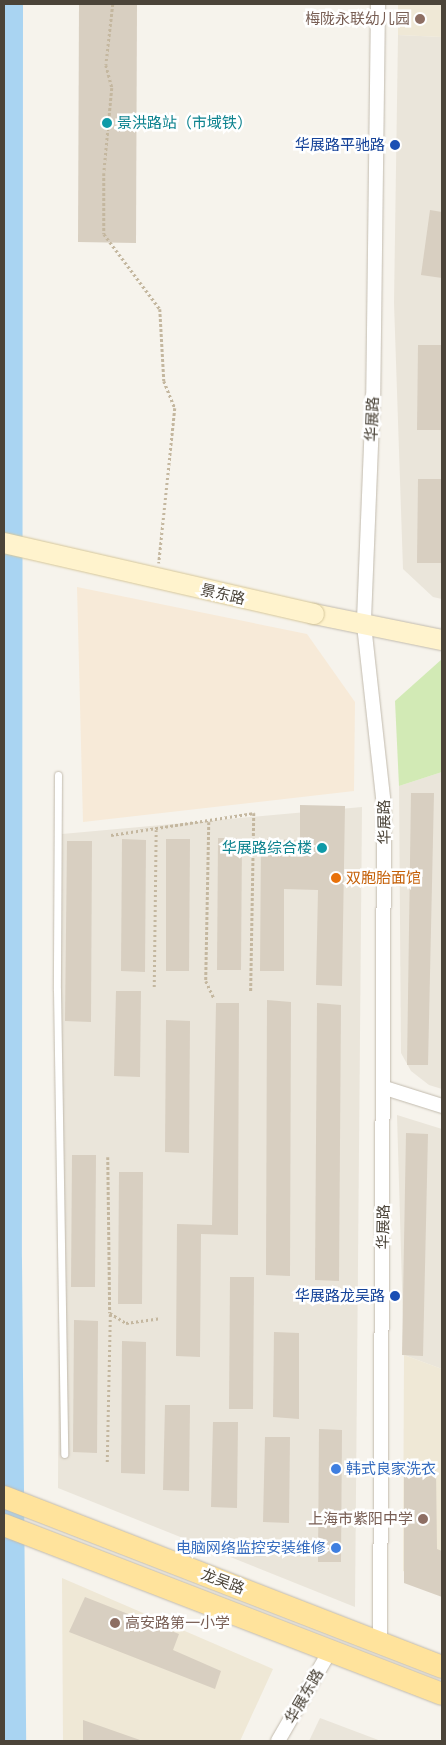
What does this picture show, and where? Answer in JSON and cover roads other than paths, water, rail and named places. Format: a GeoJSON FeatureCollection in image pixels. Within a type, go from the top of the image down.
{"type":"FeatureCollection","features":[{"type":"Feature","properties":{"kind":"main road","name":"龙吴路"},"geometry":{"type":"LineString","coordinates":[[4,1497],[442,1666]]}},
{"type":"Feature","properties":{"kind":"main road","name":"龙吴路"},"geometry":{"type":"LineString","coordinates":[[4,1525],[442,1694]]}},
{"type":"Feature","properties":{"kind":"street","name":"华展路"},"geometry":{"type":"LineString","coordinates":[[378,4],[373,396],[364,625],[384,805],[385,1088],[380,1642]]}},
{"type":"Feature","properties":{"kind":"street","name":"景东路"},"geometry":{"type":"LineString","coordinates":[[4,544],[364,625],[442,640]]}},
{"type":"Feature","properties":{"kind":"street"},"geometry":{"type":"LineString","coordinates":[[385,1088],[442,1106]]}},
{"type":"Feature","properties":{"kind":"street","name":"华展东路"},"geometry":{"type":"LineString","coordinates":[[278,1741],[330,1651]]}},
{"type":"Feature","properties":{"kind":"lane"},"geometry":{"type":"LineString","coordinates":[[58,775],[57,990],[64,1454]]}},
{"type":"Feature","properties":{"kind":"waterway"},"geometry":{"type":"LineString","coordinates":[[12,4],[11,1261],[15,1741]]}},
{"type":"Feature","properties":{"kind":"place","name":"梅陇永联幼儿园"},"geometry":{"type":"Point","coordinates":[420,19]}},
{"type":"Feature","properties":{"kind":"place","name":"景洪路站（市域铁）"},"geometry":{"type":"Point","coordinates":[107,123]}},
{"type":"Feature","properties":{"kind":"place","name":"华展路平驰路"},"geometry":{"type":"Point","coordinates":[395,145]}},
{"type":"Feature","properties":{"kind":"place","name":"华展路综合楼"},"geometry":{"type":"Point","coordinates":[322,848]}},
{"type":"Feature","properties":{"kind":"place","name":"双胞胎面馆"},"geometry":{"type":"Point","coordinates":[336,878]}},
{"type":"Feature","properties":{"kind":"place","name":"华展路龙吴路"},"geometry":{"type":"Point","coordinates":[395,1296]}},
{"type":"Feature","properties":{"kind":"place","name":"韩式良家洗衣"},"geometry":{"type":"Point","coordinates":[336,1469]}},
{"type":"Feature","properties":{"kind":"place","name":"上海市紫阳中学"},"geometry":{"type":"Point","coordinates":[423,1519]}},
{"type":"Feature","properties":{"kind":"place","name":"电脑网络监控安装维修"},"geometry":{"type":"Point","coordinates":[336,1548]}},
{"type":"Feature","properties":{"kind":"place","name":"高安路第一小学"},"geometry":{"type":"Point","coordinates":[115,1623]}}]}
